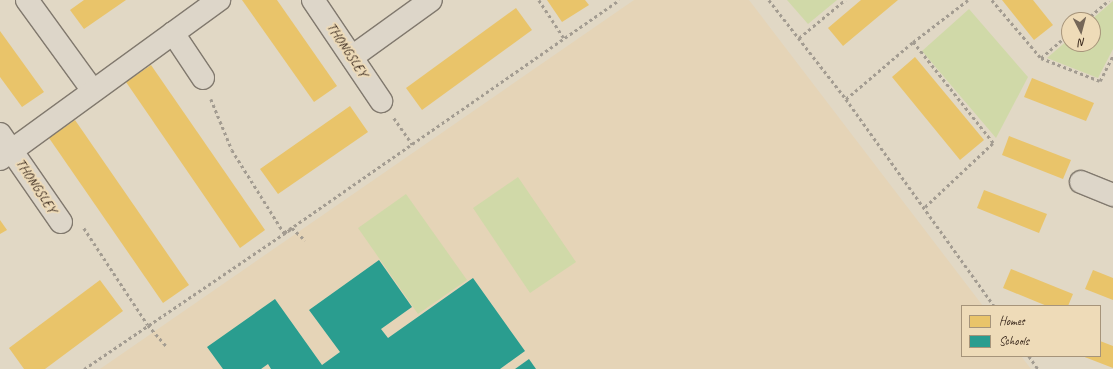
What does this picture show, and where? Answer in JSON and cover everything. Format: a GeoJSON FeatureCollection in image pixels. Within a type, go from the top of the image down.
{"type":"FeatureCollection","features":[{"type":"Feature","properties":{"kind":"street"},"geometry":{"type":"LineString","coordinates":[[27,0],[93,91]]}},
{"type":"Feature","properties":{"kind":"street","name":"THONGSLEY"},"geometry":{"type":"LineString","coordinates":[[61,222],[4,147],[93,91],[219,0]]}},
{"type":"Feature","properties":{"kind":"street","name":"THONGSLEY"},"geometry":{"type":"LineString","coordinates":[[313,0],[381,101]]}},
{"type":"Feature","properties":{"kind":"street"},"geometry":{"type":"LineString","coordinates":[[352,57],[431,0]]}},
{"type":"Feature","properties":{"kind":"street"},"geometry":{"type":"LineString","coordinates":[[173,33],[203,78]]}},
{"type":"Feature","properties":{"kind":"street"},"geometry":{"type":"LineString","coordinates":[[1080,182],[1113,195]]}},
{"type":"Feature","properties":{"kind":"path"},"geometry":{"type":"LineString","coordinates":[[538,0],[564,38]]}},
{"type":"Feature","properties":{"kind":"path"},"geometry":{"type":"LineString","coordinates":[[284,233],[619,0]]}},
{"type":"Feature","properties":{"kind":"path"},"geometry":{"type":"LineString","coordinates":[[769,0],[846,99],[925,207],[993,305]]}},
{"type":"Feature","properties":{"kind":"path"},"geometry":{"type":"LineString","coordinates":[[799,38],[845,0]]}},
{"type":"Feature","properties":{"kind":"path"},"geometry":{"type":"LineString","coordinates":[[846,99],[913,42],[968,0]]}},
{"type":"Feature","properties":{"kind":"path"},"geometry":{"type":"LineString","coordinates":[[992,0],[1041,58],[1100,81],[1113,56]]}},
{"type":"Feature","properties":{"kind":"path"},"geometry":{"type":"LineString","coordinates":[[1095,12],[1109,0]]}},
{"type":"Feature","properties":{"kind":"path"},"geometry":{"type":"LineString","coordinates":[[1041,58],[1061,41]]}},
{"type":"Feature","properties":{"kind":"path"},"geometry":{"type":"LineString","coordinates":[[913,42],[993,142],[925,207]]}},
{"type":"Feature","properties":{"kind":"path"},"geometry":{"type":"LineString","coordinates":[[203,78],[232,150],[284,233]]}},
{"type":"Feature","properties":{"kind":"path"},"geometry":{"type":"LineString","coordinates":[[381,101],[412,144]]}},
{"type":"Feature","properties":{"kind":"path"},"geometry":{"type":"LineString","coordinates":[[82,226],[148,325],[167,347]]}},
{"type":"Feature","properties":{"kind":"path"},"geometry":{"type":"LineString","coordinates":[[284,233],[292,228]]}},
{"type":"Feature","properties":{"kind":"path"},"geometry":{"type":"LineString","coordinates":[[84,369],[292,228]]}},
{"type":"Feature","properties":{"kind":"path"},"geometry":{"type":"LineString","coordinates":[[292,228],[305,240]]}},
{"type":"Feature","properties":{"kind":"path"},"geometry":{"type":"LineString","coordinates":[[1030,357],[1038,369]]}},
{"type":"Feature","properties":{"kind":"shaded area"},"geometry":{"type":"Polygon","coordinates":[[[634,0],[749,0],[982,305],[961,305],[961,357],[1022,357],[1031,369],[100,369],[634,0]]]}},
{"type":"Feature","properties":{"kind":"green space"},"geometry":{"type":"Polygon","coordinates":[[[787,0],[837,0],[808,24],[787,0]]]}},
{"type":"Feature","properties":{"kind":"green space"},"geometry":{"type":"Polygon","coordinates":[[[1113,1],[1113,49],[1098,78],[1047,58],[1061,46],[1061,52],[1101,52],[1100,12],[1113,1]]]}},
{"type":"Feature","properties":{"kind":"green space"},"geometry":{"type":"Polygon","coordinates":[[[969,9],[1028,77],[996,138],[922,51],[969,9]]]}},
{"type":"Feature","properties":{"kind":"green space"},"geometry":{"type":"Polygon","coordinates":[[[518,177],[576,262],[530,293],[473,208],[518,177]]]}},
{"type":"Feature","properties":{"kind":"green space"},"geometry":{"type":"Polygon","coordinates":[[[406,194],[467,280],[418,314],[358,228],[406,194]]]}},
{"type":"Feature","properties":{"kind":"building: Homes"},"geometry":{"type":"Polygon","coordinates":[[[84,0],[126,0],[84,29],[70,10],[84,0]]]}},
{"type":"Feature","properties":{"kind":"building: Homes"},"geometry":{"type":"Polygon","coordinates":[[[242,0],[277,0],[337,86],[314,102],[242,0]]]}},
{"type":"Feature","properties":{"kind":"building: Homes"},"geometry":{"type":"Polygon","coordinates":[[[547,0],[585,0],[589,5],[562,22],[547,0]]]}},
{"type":"Feature","properties":{"kind":"building: Homes"},"geometry":{"type":"Polygon","coordinates":[[[861,0],[898,0],[843,46],[828,28],[861,0]]]}},
{"type":"Feature","properties":{"kind":"building: Homes"},"geometry":{"type":"Polygon","coordinates":[[[1002,0],[1033,0],[1053,25],[1034,40],[1002,0]]]}},
{"type":"Feature","properties":{"kind":"building: Homes"},"geometry":{"type":"Polygon","coordinates":[[[516,8],[532,30],[422,110],[406,88],[516,8]]]}},
{"type":"Feature","properties":{"kind":"building: Homes"},"geometry":{"type":"Polygon","coordinates":[[[0,31],[44,92],[22,107],[0,77],[0,31]]]}},
{"type":"Feature","properties":{"kind":"building: Homes"},"geometry":{"type":"Polygon","coordinates":[[[915,57],[984,140],[960,160],[892,77],[915,57]]]}},
{"type":"Feature","properties":{"kind":"building: Homes"},"geometry":{"type":"Polygon","coordinates":[[[151,65],[265,230],[240,248],[126,82],[151,65]]]}},
{"type":"Feature","properties":{"kind":"building: Homes"},"geometry":{"type":"Polygon","coordinates":[[[1032,78],[1094,103],[1086,121],[1024,97],[1032,78]]]}},
{"type":"Feature","properties":{"kind":"building: Homes"},"geometry":{"type":"Polygon","coordinates":[[[350,106],[368,132],[278,194],[260,169],[350,106]]]}},
{"type":"Feature","properties":{"kind":"building: Homes"},"geometry":{"type":"Polygon","coordinates":[[[75,120],[189,285],[163,303],[49,138],[75,120]]]}},
{"type":"Feature","properties":{"kind":"building: Homes"},"geometry":{"type":"Polygon","coordinates":[[[1009,136],[1071,160],[1063,179],[1002,155],[1009,136]]]}},
{"type":"Feature","properties":{"kind":"building: Homes"},"geometry":{"type":"Polygon","coordinates":[[[984,190],[1047,214],[1039,233],[977,208],[984,190]]]}},
{"type":"Feature","properties":{"kind":"building: Homes"},"geometry":{"type":"Polygon","coordinates":[[[0,220],[7,230],[0,234],[0,220]]]}},
{"type":"Feature","properties":{"kind":"building: Homes"},"geometry":{"type":"Polygon","coordinates":[[[1011,269],[1073,294],[1068,305],[1045,305],[1003,288],[1011,269]]]}},
{"type":"Feature","properties":{"kind":"building: Homes"},"geometry":{"type":"Polygon","coordinates":[[[1093,270],[1113,278],[1113,300],[1085,289],[1093,270]]]}},
{"type":"Feature","properties":{"kind":"building: Homes"},"geometry":{"type":"Polygon","coordinates":[[[100,280],[123,311],[45,369],[24,369],[9,348],[100,280]]]}},
{"type":"Feature","properties":{"kind":"building: Homes"},"geometry":{"type":"Polygon","coordinates":[[[1101,341],[1113,346],[1113,368],[1085,357],[1101,357],[1101,341]]]}},
{"type":"Feature","properties":{"kind":"building: Schools"},"geometry":{"type":"Polygon","coordinates":[[[379,260],[412,307],[381,329],[388,338],[473,278],[525,351],[500,369],[271,369],[268,364],[261,369],[223,369],[207,347],[275,299],[322,365],[340,352],[309,310],[379,260]]]}},
{"type":"Feature","properties":{"kind":"building: Schools"},"geometry":{"type":"Polygon","coordinates":[[[529,359],[536,369],[515,369],[529,359]]]}}]}
